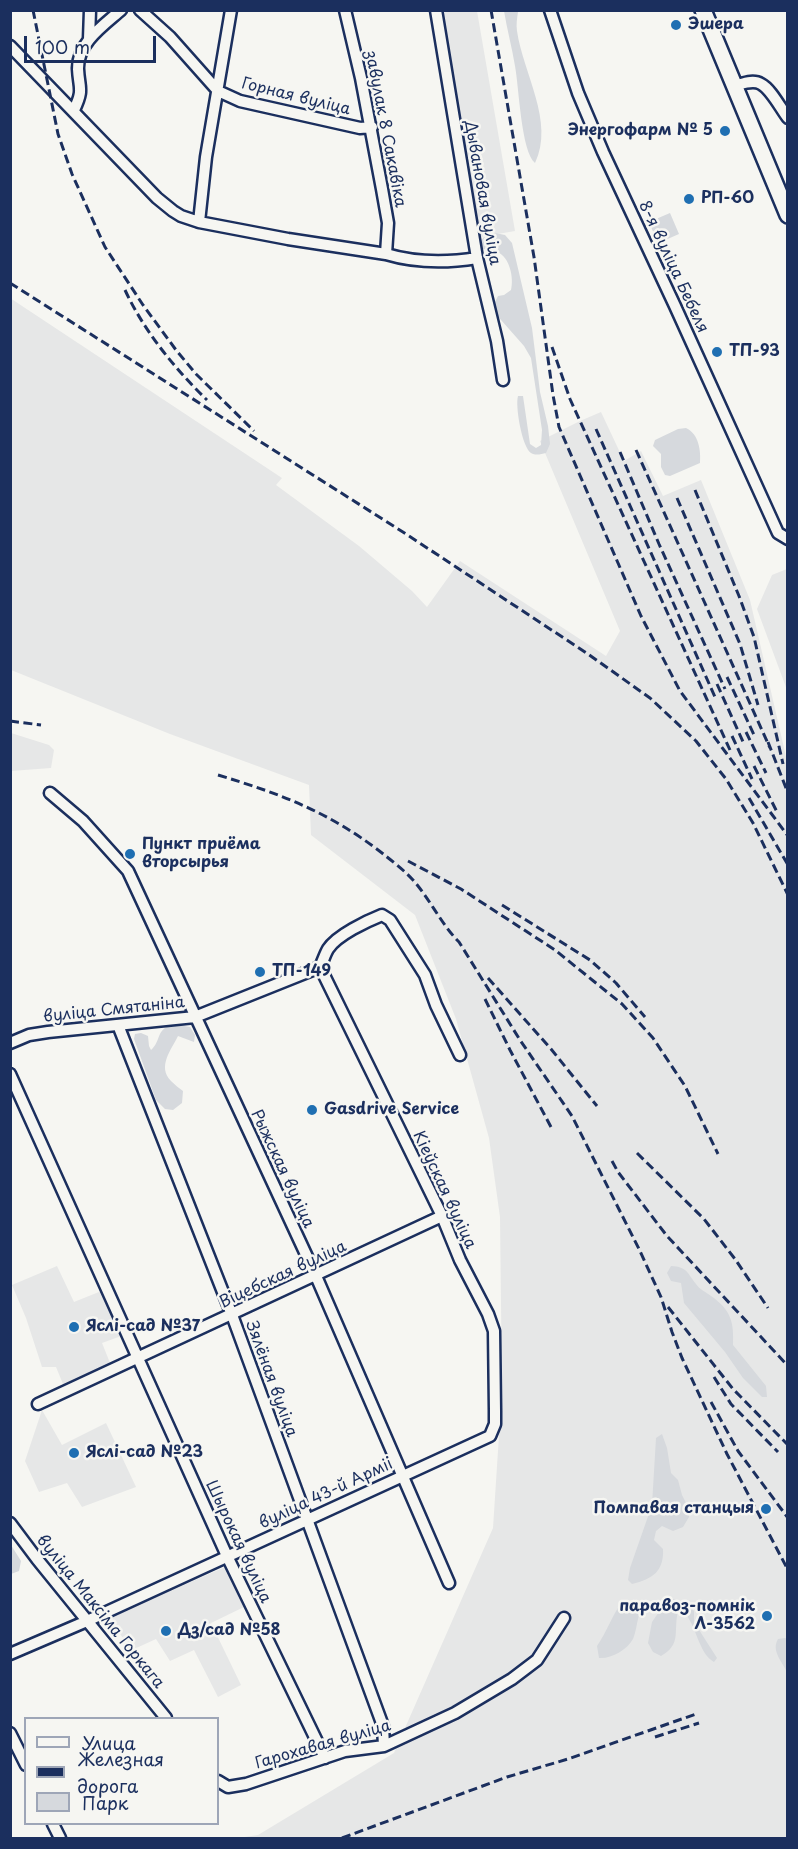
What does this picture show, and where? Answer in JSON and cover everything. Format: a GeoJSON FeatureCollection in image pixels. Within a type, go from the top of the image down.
{"type":"FeatureCollection","features":[{"type":"Feature","properties":{"kind":"main road"},"geometry":{"type":"LineString","coordinates":[[703,10],[788,215]]}},
{"type":"Feature","properties":{"kind":"street"},"geometry":{"type":"LineString","coordinates":[[74,110],[81,95],[78,67],[88,39],[90,10]]}},
{"type":"Feature","properties":{"kind":"street"},"geometry":{"type":"LineString","coordinates":[[88,39],[121,10]]}},
{"type":"Feature","properties":{"kind":"street","name":"Горная вуліца"},"geometry":{"type":"LineString","coordinates":[[140,10],[170,37],[219,91],[240,101],[273,110],[360,128],[372,128]]}},
{"type":"Feature","properties":{"kind":"street"},"geometry":{"type":"LineString","coordinates":[[199,222],[206,158],[231,10]]}},
{"type":"Feature","properties":{"kind":"street","name":"завулак 8 Сакавіка"},"geometry":{"type":"LineString","coordinates":[[345,10],[372,128],[388,223],[386,254]]}},
{"type":"Feature","properties":{"kind":"street","name":"Дывановая вуліца"},"geometry":{"type":"LineString","coordinates":[[436,10],[477,258],[497,341],[503,380]]}},
{"type":"Feature","properties":{"kind":"street","name":"8-я вуліца Бебеля"},"geometry":{"type":"LineString","coordinates":[[550,10],[578,93],[783,536]]}},
{"type":"Feature","properties":{"kind":"street"},"geometry":{"type":"LineString","coordinates":[[10,46],[157,198],[181,216],[199,222],[288,239],[429,262],[452,262],[477,258]]}},
{"type":"Feature","properties":{"kind":"street"},"geometry":{"type":"LineString","coordinates":[[733,86],[750,81],[762,84],[788,118]]}},
{"type":"Feature","properties":{"kind":"street","name":"Рыжская вуліца"},"geometry":{"type":"LineString","coordinates":[[50,793],[83,821],[128,871],[316,1276],[449,1583]]}},
{"type":"Feature","properties":{"kind":"street"},"geometry":{"type":"LineString","coordinates":[[320,967],[329,948],[341,937],[382,915],[390,920],[425,975],[436,1005],[460,1055]]}},
{"type":"Feature","properties":{"kind":"street","name":"вуліца Смятаніна"},"geometry":{"type":"LineString","coordinates":[[10,1043],[29,1035],[48,1032],[195,1017],[320,967]]}},
{"type":"Feature","properties":{"kind":"street","name":"Кіеўская вуліца"},"geometry":{"type":"LineString","coordinates":[[320,967],[442,1216],[460,1260],[494,1330],[495,1424],[490,1436]]}},
{"type":"Feature","properties":{"kind":"street","name":"Зялёная вуліца"},"geometry":{"type":"LineString","coordinates":[[118,1025],[232,1315],[383,1726],[384,1746]]}},
{"type":"Feature","properties":{"kind":"street","name":"Шырокая вуліца"},"geometry":{"type":"LineString","coordinates":[[10,1074],[227,1556],[325,1758]]}},
{"type":"Feature","properties":{"kind":"street","name":"Віцебская вуліца"},"geometry":{"type":"LineString","coordinates":[[38,1404],[442,1216]]}},
{"type":"Feature","properties":{"kind":"street","name":"вуліца 43-й Арміі"},"geometry":{"type":"LineString","coordinates":[[10,1654],[490,1436]]}},
{"type":"Feature","properties":{"kind":"street","name":"вуліца Максіма Горкага"},"geometry":{"type":"LineString","coordinates":[[10,1523],[164,1717]]}},
{"type":"Feature","properties":{"kind":"street","name":"Гарохавая вуліца"},"geometry":{"type":"LineString","coordinates":[[219,1782],[228,1787],[246,1784],[345,1751],[384,1746],[455,1713],[512,1679],[537,1660],[564,1618]]}},
{"type":"Feature","properties":{"kind":"street"},"geometry":{"type":"LineString","coordinates":[[10,1733],[24,1762]]}},
{"type":"Feature","properties":{"kind":"street"},"geometry":{"type":"LineString","coordinates":[[53,1825],[60,1839]]}},
{"type":"Feature","properties":{"kind":"shaded area"},"geometry":{"type":"Polygon","coordinates":[[[441,11],[477,11],[515,231],[480,237],[441,11]]]}},
{"type":"Feature","properties":{"kind":"shaded area"},"geometry":{"type":"Polygon","coordinates":[[[10,298],[282,478],[276,485],[359,546],[412,591],[427,607],[460,561],[606,656],[620,631],[540,441],[601,412],[624,461],[641,451],[663,496],[701,480],[750,600],[787,761],[787,1838],[238,1838],[258,1835],[394,1753],[493,1528],[502,1389],[500,1217],[489,1138],[456,1019],[415,915],[311,835],[309,785],[170,734],[11,670],[10,298]]]}},
{"type":"Feature","properties":{"kind":"shaded area"},"geometry":{"type":"Polygon","coordinates":[[[787,569],[787,690],[757,609],[772,575],[787,569]]]}},
{"type":"Feature","properties":{"kind":"shaded area"},"geometry":{"type":"Polygon","coordinates":[[[11,733],[49,745],[54,750],[51,768],[11,771],[11,733]]]}},
{"type":"Feature","properties":{"kind":"shaded area","name":"Яслі-сад №37"},"geometry":{"type":"Polygon","coordinates":[[[57,1266],[74,1302],[104,1290],[124,1335],[102,1343],[110,1363],[63,1384],[56,1367],[42,1367],[26,1318],[12,1285],[57,1266]]]}},
{"type":"Feature","properties":{"kind":"shaded area","name":"Яслі-сад №23"},"geometry":{"type":"Polygon","coordinates":[[[42,1410],[62,1445],[106,1423],[136,1487],[82,1507],[67,1483],[39,1492],[25,1461],[42,1410]]]}},
{"type":"Feature","properties":{"kind":"shaded area","name":"Дз/сад №58"},"geometry":{"type":"Polygon","coordinates":[[[225,1567],[244,1607],[211,1623],[241,1685],[218,1697],[194,1650],[170,1661],[156,1639],[132,1650],[108,1618],[225,1567]]]}},
{"type":"Feature","properties":{"kind":"green space"},"geometry":{"type":"Polygon","coordinates":[[[504,11],[520,11],[518,12],[517,31],[520,47],[540,114],[540,147],[535,163],[530,156],[524,133],[515,66],[504,11]]]}},
{"type":"Feature","properties":{"kind":"green space"},"geometry":{"type":"Polygon","coordinates":[[[670,213],[679,234],[663,241],[660,232],[654,234],[649,222],[670,213]]]}},
{"type":"Feature","properties":{"kind":"green space"},"geometry":{"type":"Polygon","coordinates":[[[486,234],[505,235],[512,243],[532,328],[540,392],[550,444],[546,453],[542,454],[533,454],[528,449],[518,417],[518,396],[523,396],[530,444],[536,448],[541,445],[542,430],[531,358],[524,346],[494,312],[493,306],[498,296],[511,290],[512,280],[505,258],[497,252],[483,249],[481,241],[486,234]]]}},
{"type":"Feature","properties":{"kind":"green space"},"geometry":{"type":"Polygon","coordinates":[[[686,428],[694,434],[696,439],[700,463],[670,476],[665,475],[661,467],[661,454],[653,446],[655,440],[678,429],[686,428]]]}},
{"type":"Feature","properties":{"kind":"green space"},"geometry":{"type":"Polygon","coordinates":[[[173,1024],[190,1027],[195,1035],[194,1042],[178,1036],[165,1064],[167,1076],[183,1091],[182,1103],[173,1110],[165,1109],[156,1100],[134,1039],[135,1034],[141,1033],[148,1036],[151,1050],[161,1032],[173,1024]]]}},
{"type":"Feature","properties":{"kind":"green space"},"geometry":{"type":"Polygon","coordinates":[[[671,1266],[686,1271],[699,1287],[723,1306],[732,1323],[733,1345],[766,1386],[767,1397],[762,1397],[743,1378],[725,1352],[684,1303],[681,1283],[671,1281],[667,1273],[671,1266]]]}},
{"type":"Feature","properties":{"kind":"green space"},"geometry":{"type":"Polygon","coordinates":[[[662,1434],[671,1473],[678,1480],[688,1507],[689,1517],[683,1527],[673,1531],[662,1526],[656,1531],[654,1540],[663,1549],[662,1563],[651,1577],[632,1584],[628,1580],[630,1568],[652,1505],[656,1438],[662,1434]]]}},
{"type":"Feature","properties":{"kind":"green space"},"geometry":{"type":"Polygon","coordinates":[[[11,1545],[21,1561],[19,1571],[11,1574],[11,1545]]]}},
{"type":"Feature","properties":{"kind":"green space"},"geometry":{"type":"Polygon","coordinates":[[[674,1599],[689,1605],[694,1611],[694,1622],[717,1658],[714,1662],[704,1652],[692,1624],[683,1611],[678,1611],[676,1637],[672,1647],[661,1656],[653,1652],[648,1643],[652,1622],[665,1603],[674,1599]]]}},
{"type":"Feature","properties":{"kind":"green space"},"geometry":{"type":"Polygon","coordinates":[[[622,1602],[632,1603],[639,1615],[633,1639],[618,1653],[599,1658],[597,1646],[622,1602]]]}},
{"type":"Feature","properties":{"kind":"green space"},"geometry":{"type":"Polygon","coordinates":[[[778,1639],[787,1639],[787,1672],[776,1648],[778,1639]]]}},
{"type":"Feature","properties":{"kind":"railway"},"geometry":{"type":"LineString","coordinates":[[33,10],[58,134],[72,174],[105,247],[176,350],[196,374],[254,431]]}},
{"type":"Feature","properties":{"kind":"railway"},"geometry":{"type":"LineString","coordinates":[[491,10],[534,257],[559,427],[641,616],[680,691],[788,836]]}},
{"type":"Feature","properties":{"kind":"railway"},"geometry":{"type":"LineString","coordinates":[[10,283],[406,534],[588,654],[650,698],[696,741],[726,779],[753,823],[788,895]]}},
{"type":"Feature","properties":{"kind":"railway"},"geometry":{"type":"LineString","coordinates":[[125,290],[141,320],[161,349],[207,400]]}},
{"type":"Feature","properties":{"kind":"railway"},"geometry":{"type":"LineString","coordinates":[[552,347],[570,399],[730,750]]}},
{"type":"Feature","properties":{"kind":"railway"},"geometry":{"type":"LineString","coordinates":[[596,429],[715,697]]}},
{"type":"Feature","properties":{"kind":"railway"},"geometry":{"type":"LineString","coordinates":[[636,450],[770,748]]}},
{"type":"Feature","properties":{"kind":"railway"},"geometry":{"type":"LineString","coordinates":[[620,452],[725,689]]}},
{"type":"Feature","properties":{"kind":"railway"},"geometry":{"type":"LineString","coordinates":[[695,490],[754,637],[783,764]]}},
{"type":"Feature","properties":{"kind":"railway"},"geometry":{"type":"LineString","coordinates":[[677,498],[740,644],[758,705]]}},
{"type":"Feature","properties":{"kind":"railway"},"geometry":{"type":"LineString","coordinates":[[727,677],[755,737]]}},
{"type":"Feature","properties":{"kind":"railway"},"geometry":{"type":"LineString","coordinates":[[717,684],[744,744]]}},
{"type":"Feature","properties":{"kind":"railway"},"geometry":{"type":"LineString","coordinates":[[10,721],[41,725]]}},
{"type":"Feature","properties":{"kind":"railway"},"geometry":{"type":"LineString","coordinates":[[746,732],[766,773]]}},
{"type":"Feature","properties":{"kind":"railway"},"geometry":{"type":"LineString","coordinates":[[732,736],[752,779]]}},
{"type":"Feature","properties":{"kind":"railway"},"geometry":{"type":"LineString","coordinates":[[768,742],[788,793]]}},
{"type":"Feature","properties":{"kind":"railway"},"geometry":{"type":"LineString","coordinates":[[754,766],[778,814]]}},
{"type":"Feature","properties":{"kind":"railway"},"geometry":{"type":"LineString","coordinates":[[218,775],[284,797],[323,815],[362,839],[394,862],[413,880],[459,942],[520,1040],[572,1116],[639,1249],[661,1297],[682,1358],[727,1454],[788,1570]]}},
{"type":"Feature","properties":{"kind":"railway"},"geometry":{"type":"LineString","coordinates":[[749,798],[788,865]]}},
{"type":"Feature","properties":{"kind":"railway"},"geometry":{"type":"LineString","coordinates":[[408,861],[461,889],[555,950],[622,1004],[653,1038],[685,1086],[718,1154]]}},
{"type":"Feature","properties":{"kind":"railway"},"geometry":{"type":"LineString","coordinates":[[502,905],[590,960],[616,983],[645,1017]]}},
{"type":"Feature","properties":{"kind":"railway"},"geometry":{"type":"LineString","coordinates":[[488,978],[551,1049],[597,1106]]}},
{"type":"Feature","properties":{"kind":"railway"},"geometry":{"type":"LineString","coordinates":[[485,999],[551,1127]]}},
{"type":"Feature","properties":{"kind":"railway"},"geometry":{"type":"LineString","coordinates":[[637,1153],[704,1219],[735,1259],[768,1308]]}},
{"type":"Feature","properties":{"kind":"railway"},"geometry":{"type":"LineString","coordinates":[[612,1161],[667,1236],[788,1366]]}},
{"type":"Feature","properties":{"kind":"railway"},"geometry":{"type":"LineString","coordinates":[[668,1307],[733,1389],[787,1444]]}},
{"type":"Feature","properties":{"kind":"railway"},"geometry":{"type":"LineString","coordinates":[[714,1377],[731,1404],[778,1452]]}},
{"type":"Feature","properties":{"kind":"railway"},"geometry":{"type":"LineString","coordinates":[[711,1402],[738,1451],[788,1518]]}},
{"type":"Feature","properties":{"kind":"railway"},"geometry":{"type":"LineString","coordinates":[[342,1838],[507,1777],[568,1759],[696,1714]]}},
{"type":"Feature","properties":{"kind":"railway"},"geometry":{"type":"LineString","coordinates":[[655,1737],[699,1723]]}},
{"type":"Feature","properties":{"kind":"place","name":"Эшера"},"geometry":{"type":"Point","coordinates":[676,25]}},
{"type":"Feature","properties":{"kind":"place","name":"Энергофарм № 5"},"geometry":{"type":"Point","coordinates":[725,131]}},
{"type":"Feature","properties":{"kind":"place","name":"РП-60"},"geometry":{"type":"Point","coordinates":[689,199]}},
{"type":"Feature","properties":{"kind":"place","name":"ТП-93"},"geometry":{"type":"Point","coordinates":[717,352]}},
{"type":"Feature","properties":{"kind":"place","name":"Пункт приёма вторсырья"},"geometry":{"type":"Point","coordinates":[130,854]}},
{"type":"Feature","properties":{"kind":"place","name":"ТП-149"},"geometry":{"type":"Point","coordinates":[260,972]}},
{"type":"Feature","properties":{"kind":"place","name":"Gasdrive Service"},"geometry":{"type":"Point","coordinates":[312,1110]}},
{"type":"Feature","properties":{"kind":"place","name":"Яслі-сад №37"},"geometry":{"type":"Point","coordinates":[74,1327]}},
{"type":"Feature","properties":{"kind":"place","name":"Яслі-сад №23"},"geometry":{"type":"Point","coordinates":[74,1453]}},
{"type":"Feature","properties":{"kind":"place","name":"Помпавая станцыя"},"geometry":{"type":"Point","coordinates":[766,1509]}},
{"type":"Feature","properties":{"kind":"place","name":"паравоз-помнік Л-3562"},"geometry":{"type":"Point","coordinates":[767,1616]}},
{"type":"Feature","properties":{"kind":"place","name":"Дз/сад №58"},"geometry":{"type":"Point","coordinates":[166,1631]}}]}
